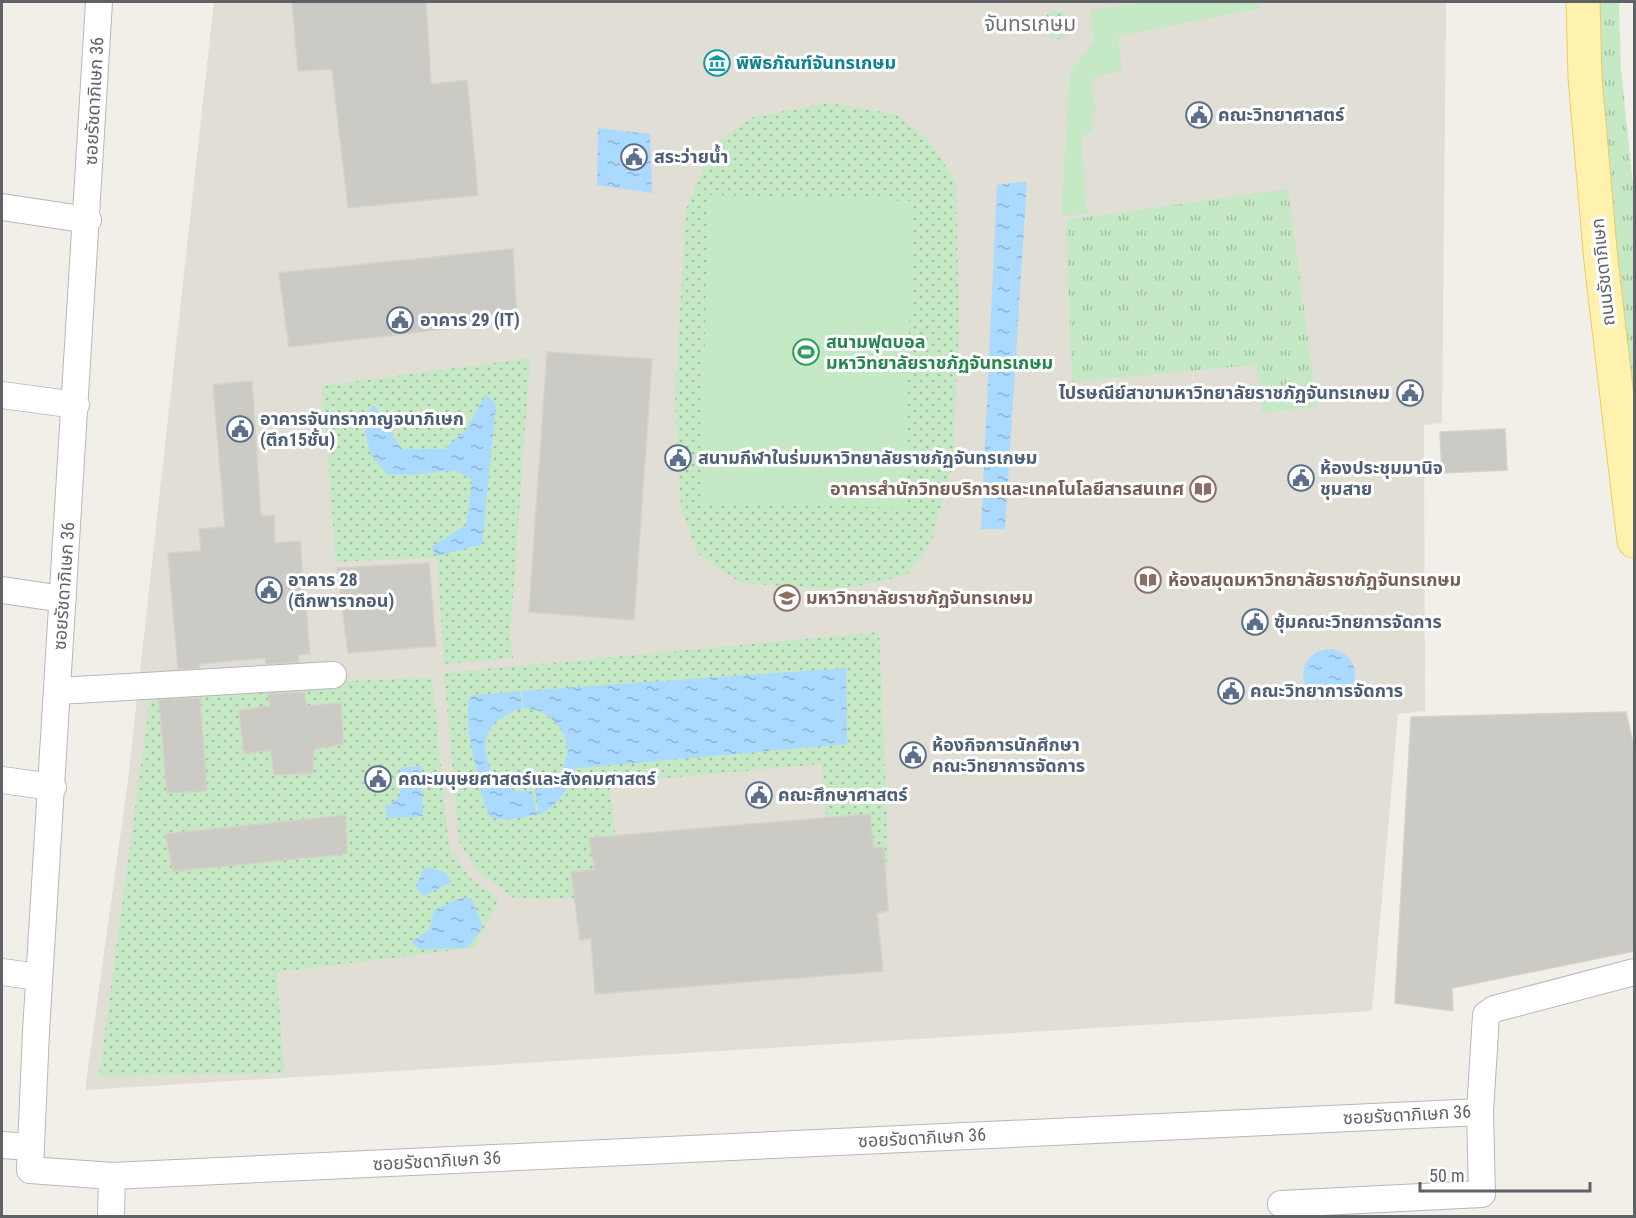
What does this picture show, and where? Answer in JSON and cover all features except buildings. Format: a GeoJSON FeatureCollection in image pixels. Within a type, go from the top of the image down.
{"type":"FeatureCollection","features":[{"type":"Feature","properties":{"kind":"main road","name":"ถนนรัชดาภิเษก"},"geometry":{"type":"LineString","coordinates":[[1582,2],[1585,78],[1601,261],[1635,541]]}},
{"type":"Feature","properties":{"kind":"street","name":"ซอยรัชดาภิเษก 36"},"geometry":{"type":"LineString","coordinates":[[30,1158],[39,977],[88,220],[99,2]]}},
{"type":"Feature","properties":{"kind":"street"},"geometry":{"type":"LineString","coordinates":[[2,207],[88,220]]}},
{"type":"Feature","properties":{"kind":"street"},"geometry":{"type":"LineString","coordinates":[[2,395],[76,405]]}},
{"type":"Feature","properties":{"kind":"street"},"geometry":{"type":"LineString","coordinates":[[2,590],[63,599]]}},
{"type":"Feature","properties":{"kind":"street"},"geometry":{"type":"LineString","coordinates":[[58,691],[333,675]]}},
{"type":"Feature","properties":{"kind":"street"},"geometry":{"type":"LineString","coordinates":[[2,780],[53,787]]}},
{"type":"Feature","properties":{"kind":"street"},"geometry":{"type":"LineString","coordinates":[[2,972],[39,977]]}},
{"type":"Feature","properties":{"kind":"street","name":"ซอยรัชดาภิเษก 36"},"geometry":{"type":"LineString","coordinates":[[2,1145],[30,1158],[112,1176],[1480,1112],[1486,1015],[1494,1009],[1635,972]]}},
{"type":"Feature","properties":{"kind":"street"},"geometry":{"type":"LineString","coordinates":[[1281,1204],[1354,1209],[1482,1194],[1480,1112]]}},
{"type":"Feature","properties":{"kind":"street"},"geometry":{"type":"LineString","coordinates":[[111,1216],[112,1176]]}},
{"type":"Feature","properties":{"kind":"shaded area","name":"มหาวิทยาลัยราชภัฏจันทรเกษม"},"geometry":{"type":"Polygon","coordinates":[[[214,2],[1446,2],[1442,423],[1424,425],[1425,711],[1398,714],[1372,1011],[85,1090],[128,780],[214,2]]]}},
{"type":"Feature","properties":{"kind":"green space"},"geometry":{"type":"Polygon","coordinates":[[[1147,2],[1260,2],[1260,8],[1118,36],[1122,70],[1094,77],[1092,87],[1096,110],[1091,116],[1093,130],[1081,137],[1087,214],[1061,216],[1070,72],[1094,41],[1090,10],[1147,2]]]}},
{"type":"Feature","properties":{"kind":"green space"},"geometry":{"type":"Polygon","coordinates":[[[1596,2],[1619,2],[1621,69],[1634,195],[1634,445],[1610,223],[1596,2]]]}},
{"type":"Feature","properties":{"kind":"green space"},"geometry":{"type":"Polygon","coordinates":[[[1057,11],[1067,15],[1071,25],[1067,35],[1057,39],[1047,35],[1043,25],[1047,15],[1057,11]]]}},
{"type":"Feature","properties":{"kind":"green space"},"geometry":{"type":"Polygon","coordinates":[[[829,103],[895,114],[928,139],[956,182],[959,322],[953,463],[931,543],[907,575],[840,590],[741,583],[697,553],[681,507],[675,400],[686,209],[713,145],[753,117],[829,103]]]}},
{"type":"Feature","properties":{"kind":"green space"},"geometry":{"type":"Polygon","coordinates":[[[1288,189],[1317,407],[1261,412],[1259,377],[1253,365],[1072,382],[1066,220],[1288,189]]]}},
{"type":"Feature","properties":{"kind":"green space","name":"สนามฟุตบอล มหาวิทยาลัยราชภัฏจันทรเกษม"},"geometry":{"type":"Polygon","coordinates":[[[709,195],[913,201],[904,508],[700,502],[709,195]]]}},
{"type":"Feature","properties":{"kind":"green space"},"geometry":{"type":"Polygon","coordinates":[[[530,358],[510,637],[513,658],[444,664],[437,557],[336,562],[322,386],[530,358]]]}},
{"type":"Feature","properties":{"kind":"green space"},"geometry":{"type":"Polygon","coordinates":[[[879,632],[889,867],[830,871],[822,764],[609,783],[621,878],[584,898],[514,898],[478,871],[459,842],[444,673],[879,632]]]}},
{"type":"Feature","properties":{"kind":"green space"},"geometry":{"type":"Polygon","coordinates":[[[432,677],[449,848],[472,880],[499,899],[474,948],[277,972],[284,1073],[99,1076],[151,691],[432,677]]]}},
{"type":"Feature","properties":{"kind":"water"},"geometry":{"type":"Polygon","coordinates":[[[598,128],[650,134],[652,193],[597,185],[598,128]]]}},
{"type":"Feature","properties":{"kind":"water"},"geometry":{"type":"Polygon","coordinates":[[[1027,181],[1005,529],[981,529],[997,185],[1027,181]]]}},
{"type":"Feature","properties":{"kind":"water"},"geometry":{"type":"Polygon","coordinates":[[[486,394],[496,405],[482,544],[437,556],[431,547],[466,525],[472,480],[456,470],[412,475],[387,474],[371,455],[362,419],[374,405],[402,449],[444,449],[466,430],[486,394]]]}},
{"type":"Feature","properties":{"kind":"water"},"geometry":{"type":"Polygon","coordinates":[[[1329,649],[1339,651],[1347,657],[1353,665],[1355,675],[1353,685],[1347,693],[1339,699],[1329,701],[1319,699],[1311,693],[1305,685],[1303,675],[1305,665],[1311,657],[1319,651],[1329,649]]]}},
{"type":"Feature","properties":{"kind":"water"},"geometry":{"type":"Polygon","coordinates":[[[846,668],[847,744],[577,768],[563,795],[553,806],[539,815],[535,790],[549,782],[561,771],[566,760],[566,739],[561,729],[545,714],[523,708],[522,691],[846,668]]]}},
{"type":"Feature","properties":{"kind":"water"},"geometry":{"type":"Polygon","coordinates":[[[520,691],[522,709],[508,714],[490,729],[485,748],[491,771],[498,784],[517,791],[532,791],[537,815],[506,820],[491,817],[483,798],[470,740],[469,705],[470,696],[520,691]]]}},
{"type":"Feature","properties":{"kind":"water"},"geometry":{"type":"Polygon","coordinates":[[[421,766],[423,816],[387,818],[385,808],[400,796],[401,768],[421,766]]]}},
{"type":"Feature","properties":{"kind":"water"},"geometry":{"type":"Polygon","coordinates":[[[430,868],[445,872],[451,882],[424,896],[416,888],[423,869],[430,868]]]}},
{"type":"Feature","properties":{"kind":"water"},"geometry":{"type":"Polygon","coordinates":[[[461,898],[471,898],[483,927],[467,948],[420,949],[411,942],[430,929],[434,910],[461,898]]]}},
{"type":"Feature","properties":{"kind":"place","name":"พิพิธภัณฑ์จันทรเกษม"},"geometry":{"type":"Point","coordinates":[717,63]}},
{"type":"Feature","properties":{"kind":"place","name":"คณะวิทยาศาสตร์"},"geometry":{"type":"Point","coordinates":[1199,115]}},
{"type":"Feature","properties":{"kind":"place","name":"สระว่ายน้ำ"},"geometry":{"type":"Point","coordinates":[634,157]}},
{"type":"Feature","properties":{"kind":"place","name":"อาคาร 29 (IT)"},"geometry":{"type":"Point","coordinates":[400,320]}},
{"type":"Feature","properties":{"kind":"place","name":"สนามฟุตบอล มหาวิทยาลัยราชภัฏจันทรเกษม"},"geometry":{"type":"Point","coordinates":[806,352]}},
{"type":"Feature","properties":{"kind":"place","name":"ไปรษณีย์สาขามหาวิทยาลัยราชภัฏจันทรเกษม"},"geometry":{"type":"Point","coordinates":[1410,393]}},
{"type":"Feature","properties":{"kind":"place","name":"อาคารจันทรากาญจนาภิเษก (ตึก15ชั้น)"},"geometry":{"type":"Point","coordinates":[240,429]}},
{"type":"Feature","properties":{"kind":"place","name":"สนามกีฬาในร่มมหาวิทยาลัยราชภัฏจันทรเกษม"},"geometry":{"type":"Point","coordinates":[678,458]}},
{"type":"Feature","properties":{"kind":"place","name":"ห้องประชุมมานิจ ชุมสาย"},"geometry":{"type":"Point","coordinates":[1301,478]}},
{"type":"Feature","properties":{"kind":"place","name":"อาคารสำนักวิทยบริการและเทคโนโลยีสารสนเทศ"},"geometry":{"type":"Point","coordinates":[1203,489]}},
{"type":"Feature","properties":{"kind":"place","name":"ห้องสมุดมหาวิทยาลัยราชภัฏจันทรเกษม"},"geometry":{"type":"Point","coordinates":[1148,580]}},
{"type":"Feature","properties":{"kind":"place","name":"อาคาร 28 (ตึกพารากอน)"},"geometry":{"type":"Point","coordinates":[269,590]}},
{"type":"Feature","properties":{"kind":"place","name":"มหาวิทยาลัยราชภัฏจันทรเกษม"},"geometry":{"type":"Point","coordinates":[787,598]}},
{"type":"Feature","properties":{"kind":"place","name":"ซุ้มคณะวิทยการจัดการ"},"geometry":{"type":"Point","coordinates":[1255,622]}},
{"type":"Feature","properties":{"kind":"place","name":"คณะวิทยาการจัดการ"},"geometry":{"type":"Point","coordinates":[1231,691]}},
{"type":"Feature","properties":{"kind":"place","name":"ห้องกิจการนักศึกษา คณะวิทยาการจัดการ"},"geometry":{"type":"Point","coordinates":[913,755]}},
{"type":"Feature","properties":{"kind":"place","name":"คณะมนุษยศาสตร์และสังคมศาสตร์"},"geometry":{"type":"Point","coordinates":[378,779]}},
{"type":"Feature","properties":{"kind":"place","name":"คณะศึกษาศาสตร์"},"geometry":{"type":"Point","coordinates":[759,795]}},
{"type":"Feature","properties":{"kind":"district","name":"จันทรเกษม"},"geometry":{"type":"Point","coordinates":[1030,24]}}]}
